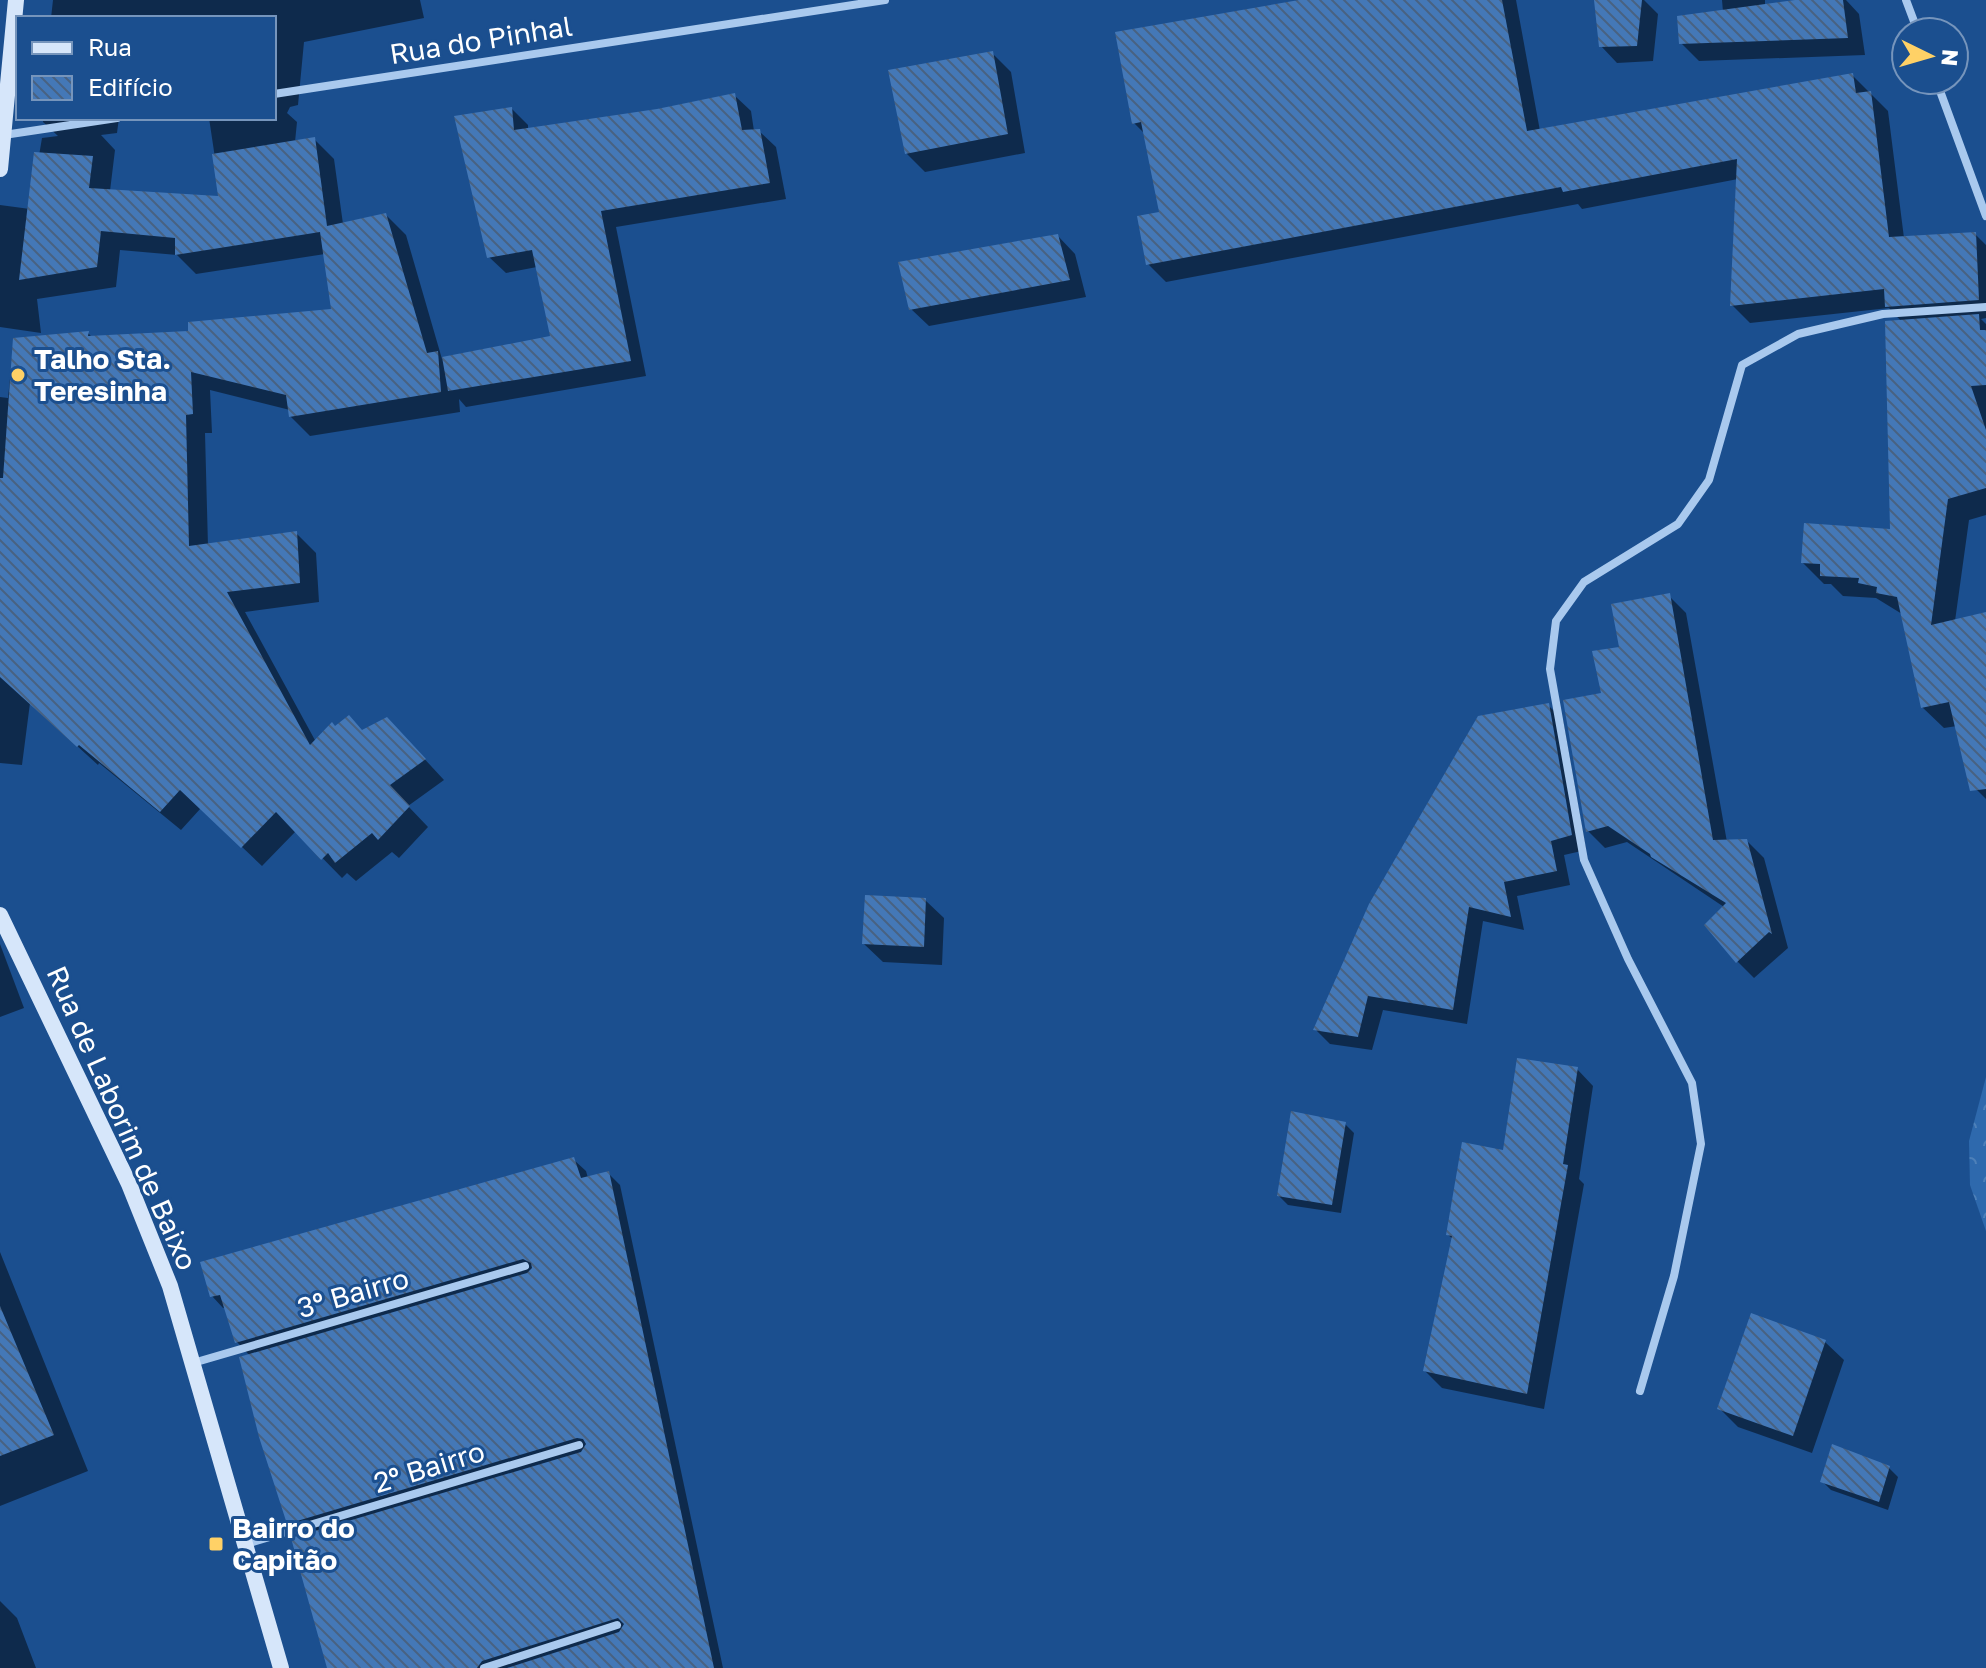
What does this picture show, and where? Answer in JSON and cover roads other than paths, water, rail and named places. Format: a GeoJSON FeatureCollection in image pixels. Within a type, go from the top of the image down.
{"type":"FeatureCollection","features":[{"type":"Feature","properties":{"kind":"main road"},"geometry":{"type":"LineString","coordinates":[[0,169],[16,0]]}},
{"type":"Feature","properties":{"kind":"main road","name":"Rua de Laborim de Baixo"},"geometry":{"type":"LineString","coordinates":[[0,915],[149,1230],[170,1286],[281,1668]]}},
{"type":"Feature","properties":{"kind":"street","name":"Rua do Pinhal"},"geometry":{"type":"LineString","coordinates":[[276,94],[885,0]]}},
{"type":"Feature","properties":{"kind":"street"},"geometry":{"type":"LineString","coordinates":[[1942,96],[1986,216]]}},
{"type":"Feature","properties":{"kind":"street"},"geometry":{"type":"LineString","coordinates":[[4,135],[104,120]]}},
{"type":"Feature","properties":{"kind":"street"},"geometry":{"type":"LineString","coordinates":[[1640,1391],[1674,1276],[1701,1144],[1692,1083],[1628,959],[1584,860],[1550,669],[1556,621],[1584,582],[1678,524],[1709,480],[1742,365],[1798,334],[1812,330],[1883,314],[1986,307]]}},
{"type":"Feature","properties":{"kind":"street","name":"3º Bairro"},"geometry":{"type":"LineString","coordinates":[[193,1363],[525,1266]]}},
{"type":"Feature","properties":{"kind":"street","name":"2º Bairro"},"geometry":{"type":"LineString","coordinates":[[246,1544],[579,1445]]}},
{"type":"Feature","properties":{"kind":"street"},"geometry":{"type":"LineString","coordinates":[[484,1668],[617,1625]]}},
{"type":"Feature","properties":{"kind":"place","name":"Talho Stª. Teresinha"},"geometry":{"type":"Point","coordinates":[18,375]}},
{"type":"Feature","properties":{"kind":"place","name":"Bairro do Capitão"},"geometry":{"type":"Point","coordinates":[216,1544]}}]}
